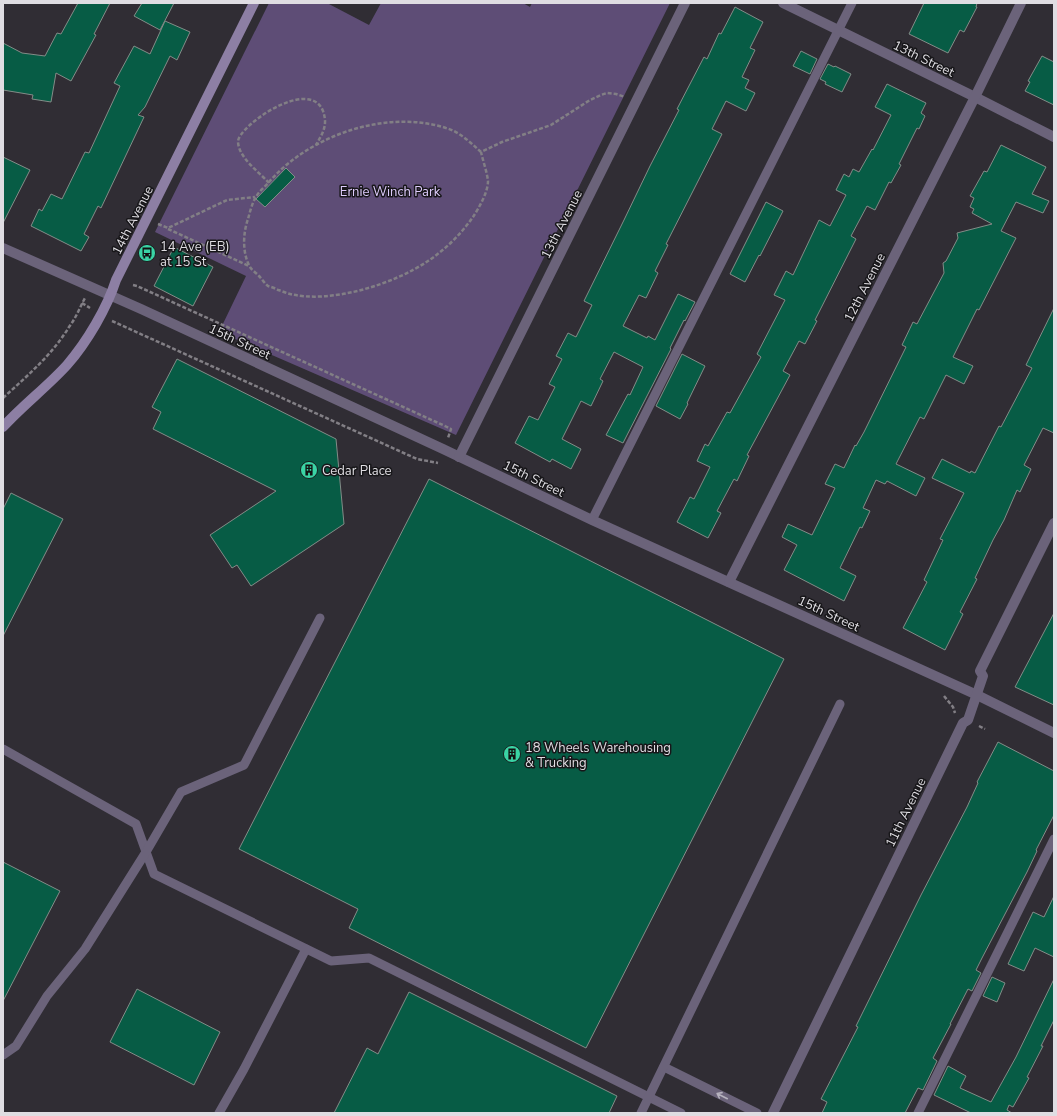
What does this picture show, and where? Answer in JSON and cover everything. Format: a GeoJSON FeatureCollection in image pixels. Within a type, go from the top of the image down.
{"type":"FeatureCollection","features":[{"type":"Feature","properties":{"kind":"street","name":"14th Avenue"},"geometry":{"type":"LineString","coordinates":[[3,427],[67,364],[79,349],[111,296],[116,280],[254,3]]}},
{"type":"Feature","properties":{"kind":"street","name":"13th Avenue"},"geometry":{"type":"LineString","coordinates":[[459,457],[685,3]]}},
{"type":"Feature","properties":{"kind":"street","name":"13th Street"},"geometry":{"type":"LineString","coordinates":[[783,3],[1054,137]]}},
{"type":"Feature","properties":{"kind":"street","name":"12th Avenue"},"geometry":{"type":"LineString","coordinates":[[729,582],[975,97],[1021,3]]}},
{"type":"Feature","properties":{"kind":"street","name":"15th Street"},"geometry":{"type":"LineString","coordinates":[[3,248],[111,296],[592,520],[977,695],[1054,733]]}},
{"type":"Feature","properties":{"kind":"street","name":"11th Avenue"},"geometry":{"type":"LineString","coordinates":[[773,1113],[964,723],[968,720],[983,676],[980,671],[1054,523]]}},
{"type":"Feature","properties":{"kind":"lane"},"geometry":{"type":"LineString","coordinates":[[592,520],[852,3]]}},
{"type":"Feature","properties":{"kind":"lane"},"geometry":{"type":"LineString","coordinates":[[3,1055],[16,1046],[48,996],[85,949],[146,852],[181,792],[244,764],[320,618]]}},
{"type":"Feature","properties":{"kind":"lane"},"geometry":{"type":"LineString","coordinates":[[641,1113],[840,704]]}},
{"type":"Feature","properties":{"kind":"lane"},"geometry":{"type":"LineString","coordinates":[[3,749],[136,824],[154,874],[331,961],[369,958],[681,1113]]}},
{"type":"Feature","properties":{"kind":"lane"},"geometry":{"type":"LineString","coordinates":[[918,1113],[1054,839]]}},
{"type":"Feature","properties":{"kind":"lane"},"geometry":{"type":"LineString","coordinates":[[219,1113],[306,949]]}},
{"type":"Feature","properties":{"kind":"lane"},"geometry":{"type":"LineString","coordinates":[[664,1067],[757,1113]]}},
{"type":"Feature","properties":{"kind":"path"},"geometry":{"type":"LineString","coordinates":[[482,152],[502,142],[550,125],[590,100],[601,95],[607,93],[626,97]]}},
{"type":"Feature","properties":{"kind":"path"},"geometry":{"type":"LineString","coordinates":[[269,183],[244,157],[239,148],[238,140],[242,132],[271,110],[296,99],[306,98],[316,102],[322,108],[326,119],[323,133],[316,146]]}},
{"type":"Feature","properties":{"kind":"path"},"geometry":{"type":"LineString","coordinates":[[147,218],[250,266],[268,286],[290,294],[312,297],[357,291],[383,283],[428,262],[447,247],[466,227],[481,205],[488,182],[482,152],[466,139],[448,128],[426,122],[400,121],[377,123],[354,129],[316,146],[290,162],[256,197],[247,221],[243,238],[245,251],[250,266]]}},
{"type":"Feature","properties":{"kind":"path"},"geometry":{"type":"LineString","coordinates":[[168,228],[227,200],[256,197]]}},
{"type":"Feature","properties":{"kind":"path"},"geometry":{"type":"LineString","coordinates":[[133,285],[445,426],[451,429],[447,439]]}},
{"type":"Feature","properties":{"kind":"path"},"geometry":{"type":"LineString","coordinates":[[3,398],[40,365],[69,329],[82,303]]}},
{"type":"Feature","properties":{"kind":"path"},"geometry":{"type":"LineString","coordinates":[[113,321],[417,459],[437,462]]}},
{"type":"Feature","properties":{"kind":"green space","name":"Ernie Winch Park"},"geometry":{"type":"Polygon","coordinates":[[[269,3],[327,3],[369,25],[381,3],[523,3],[530,7],[532,3],[670,3],[456,435],[219,332],[246,276],[155,232],[269,3]]]}},
{"type":"Feature","properties":{"kind":"building"},"geometry":{"type":"Polygon","coordinates":[[[78,3],[110,3],[94,34],[96,35],[71,81],[56,73],[51,102],[32,99],[33,95],[3,90],[3,43],[22,53],[45,56],[57,33],[61,34],[78,3]]]}},
{"type":"Feature","properties":{"kind":"building"},"geometry":{"type":"Polygon","coordinates":[[[142,3],[174,3],[160,30],[134,16],[142,3]]]}},
{"type":"Feature","properties":{"kind":"building"},"geometry":{"type":"Polygon","coordinates":[[[924,3],[977,3],[977,7],[964,32],[960,30],[948,53],[909,34],[924,3]]]}},
{"type":"Feature","properties":{"kind":"building"},"geometry":{"type":"Polygon","coordinates":[[[735,7],[763,22],[750,48],[755,50],[742,77],[749,80],[745,88],[755,93],[746,111],[726,101],[712,129],[722,134],[666,244],[668,245],[655,271],[658,273],[646,298],[639,295],[623,326],[647,338],[648,336],[655,340],[678,294],[695,302],[685,321],[684,320],[670,348],[671,349],[623,443],[606,435],[628,394],[630,395],[643,367],[614,352],[600,379],[603,381],[591,406],[581,401],[562,439],[581,449],[571,469],[552,459],[550,462],[515,443],[529,416],[538,420],[555,387],[549,384],[562,359],[556,356],[568,333],[576,337],[592,305],[584,301],[679,110],[677,109],[704,57],[707,59],[719,33],[721,34],[735,7]]]}},
{"type":"Feature","properties":{"kind":"building"},"geometry":{"type":"Polygon","coordinates":[[[165,21],[190,32],[177,60],[170,56],[145,107],[138,115],[144,117],[101,208],[98,206],[84,234],[89,237],[81,251],[31,226],[39,209],[42,211],[51,194],[62,199],[85,152],[89,153],[120,86],[114,83],[134,46],[150,54],[165,21]]]}},
{"type":"Feature","properties":{"kind":"building"},"geometry":{"type":"Polygon","coordinates":[[[801,51],[817,59],[810,74],[793,66],[801,51]]]}},
{"type":"Feature","properties":{"kind":"building"},"geometry":{"type":"Polygon","coordinates":[[[1042,56],[1054,62],[1054,105],[1025,91],[1030,82],[1028,81],[1042,56]]]}},
{"type":"Feature","properties":{"kind":"building"},"geometry":{"type":"Polygon","coordinates":[[[828,64],[851,74],[842,92],[825,84],[826,82],[820,79],[828,64]]]}},
{"type":"Feature","properties":{"kind":"building"},"geometry":{"type":"Polygon","coordinates":[[[887,84],[926,103],[921,113],[925,116],[919,129],[917,128],[899,164],[901,165],[891,183],[889,182],[875,210],[867,206],[851,236],[856,239],[815,320],[817,321],[805,344],[799,341],[783,371],[790,375],[747,455],[749,456],[737,481],[734,479],[717,511],[721,513],[708,538],[677,522],[690,497],[694,499],[710,467],[697,461],[705,444],[708,446],[727,412],[730,413],[761,357],[757,354],[785,300],[774,295],[786,271],[793,275],[819,220],[830,226],[846,195],[836,190],[844,174],[849,177],[853,169],[859,172],[872,149],[873,150],[891,115],[875,107],[887,84]]]}},
{"type":"Feature","properties":{"kind":"building"},"geometry":{"type":"Polygon","coordinates":[[[1001,145],[1046,167],[1032,194],[1049,201],[1043,213],[1016,202],[1001,231],[1016,238],[979,310],[977,309],[953,357],[973,366],[964,384],[946,375],[924,419],[920,417],[896,464],[925,478],[916,496],[887,481],[885,484],[876,480],[863,508],[870,511],[862,528],[860,527],[840,568],[856,576],[844,601],[784,570],[797,545],[782,537],[788,524],[812,535],[835,488],[825,484],[835,464],[844,468],[855,445],[856,446],[864,432],[906,347],[902,345],[913,322],[917,324],[944,273],[943,263],[946,261],[958,238],[957,233],[992,224],[972,213],[974,209],[970,207],[974,198],[970,196],[984,171],[987,172],[1001,145]]]}},
{"type":"Feature","properties":{"kind":"building"},"geometry":{"type":"Polygon","coordinates":[[[3,157],[30,170],[3,223],[3,157]]]}},
{"type":"Feature","properties":{"kind":"building"},"geometry":{"type":"Polygon","coordinates":[[[286,168],[295,177],[265,207],[256,199],[286,168]]]}},
{"type":"Feature","properties":{"kind":"building"},"geometry":{"type":"Polygon","coordinates":[[[766,202],[783,211],[745,282],[730,274],[766,202]]]}},
{"type":"Feature","properties":{"kind":"building"},"geometry":{"type":"Polygon","coordinates":[[[174,247],[213,267],[193,306],[154,286],[174,247]]]}},
{"type":"Feature","properties":{"kind":"building"},"geometry":{"type":"Polygon","coordinates":[[[1054,308],[1054,433],[1043,428],[1024,465],[1031,469],[1020,492],[1017,490],[1004,520],[993,540],[975,578],[977,579],[960,612],[963,614],[945,650],[903,628],[927,582],[924,580],[943,540],[940,539],[964,493],[932,478],[942,459],[970,473],[971,471],[975,473],[999,426],[1001,427],[1032,368],[1026,365],[1054,308]]]}},
{"type":"Feature","properties":{"kind":"building"},"geometry":{"type":"Polygon","coordinates":[[[682,354],[705,366],[680,419],[656,406],[682,354]]]}},
{"type":"Feature","properties":{"kind":"building","name":"Cedar Place"},"geometry":{"type":"Polygon","coordinates":[[[177,359],[336,439],[344,524],[251,586],[237,565],[232,568],[210,535],[276,491],[153,429],[161,412],[152,407],[177,359]]]}},
{"type":"Feature","properties":{"kind":"building","name":"18 Wheels Warehousing & Trucking"},"geometry":{"type":"Polygon","coordinates":[[[429,479],[784,659],[586,1048],[349,928],[358,909],[239,849],[429,479]]]}},
{"type":"Feature","properties":{"kind":"building"},"geometry":{"type":"Polygon","coordinates":[[[11,493],[63,519],[3,636],[3,509],[11,493]]]}},
{"type":"Feature","properties":{"kind":"building"},"geometry":{"type":"Polygon","coordinates":[[[1054,613],[1054,705],[1015,687],[1054,613]]]}},
{"type":"Feature","properties":{"kind":"building"},"geometry":{"type":"Polygon","coordinates":[[[998,742],[1054,771],[1054,815],[1036,850],[1037,851],[1027,872],[976,970],[981,973],[972,991],[968,989],[933,1058],[937,1061],[923,1090],[918,1088],[905,1113],[822,1113],[827,1102],[821,1099],[998,742]]]}},
{"type":"Feature","properties":{"kind":"building"},"geometry":{"type":"Polygon","coordinates":[[[3,862],[60,891],[3,1001],[3,862]]]}},
{"type":"Feature","properties":{"kind":"building"},"geometry":{"type":"Polygon","coordinates":[[[1054,896],[1054,957],[1035,948],[1024,971],[1008,964],[1033,912],[1044,917],[1054,896]]]}},
{"type":"Feature","properties":{"kind":"building"},"geometry":{"type":"Polygon","coordinates":[[[992,977],[1005,983],[997,1002],[983,996],[992,977]]]}},
{"type":"Feature","properties":{"kind":"building"},"geometry":{"type":"Polygon","coordinates":[[[1054,979],[1054,1020],[1027,1077],[1029,1078],[1013,1107],[1009,1105],[1007,1110],[1012,1113],[971,1113],[934,1095],[948,1066],[966,1076],[960,1088],[991,1102],[1016,1057],[1054,979]]]}},
{"type":"Feature","properties":{"kind":"building"},"geometry":{"type":"Polygon","coordinates":[[[137,989],[220,1032],[194,1085],[110,1042],[137,989]]]}},
{"type":"Feature","properties":{"kind":"building"},"geometry":{"type":"Polygon","coordinates":[[[409,992],[617,1096],[609,1113],[334,1113],[367,1048],[378,1054],[409,992]]]}},
{"type":"Feature","properties":{"kind":"place","name":"14 Ave (EB) at 15 St"},"geometry":{"type":"Point","coordinates":[147,253]}},
{"type":"Feature","properties":{"kind":"place","name":"Cedar Place"},"geometry":{"type":"Point","coordinates":[309,470]}},
{"type":"Feature","properties":{"kind":"place","name":"18 Wheels Warehousing & Trucking"},"geometry":{"type":"Point","coordinates":[512,754]}}]}
